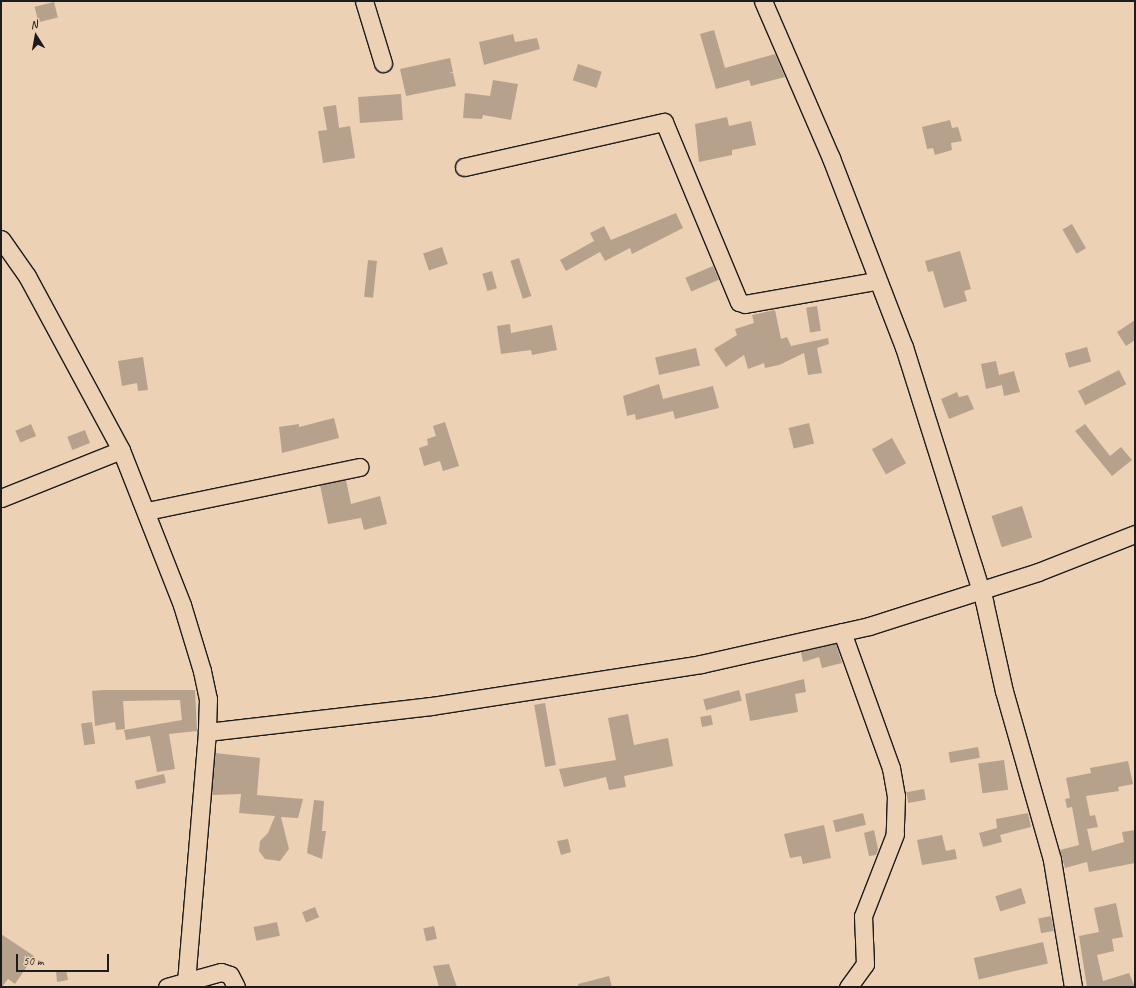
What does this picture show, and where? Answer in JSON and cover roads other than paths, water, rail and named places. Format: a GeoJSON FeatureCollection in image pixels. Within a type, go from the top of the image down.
{"type":"FeatureCollection","features":[{"type":"Feature","properties":{"kind":"street"},"geometry":{"type":"LineString","coordinates":[[364,1],[383,63]]}},
{"type":"Feature","properties":{"kind":"street"},"geometry":{"type":"LineString","coordinates":[[763,1],[831,158],[876,282],[904,347],[981,592],[1004,691],[1052,860],[1074,987]]}},
{"type":"Feature","properties":{"kind":"street"},"geometry":{"type":"LineString","coordinates":[[464,167],[664,122],[739,302],[745,304],[876,282]]}},
{"type":"Feature","properties":{"kind":"street"},"geometry":{"type":"LineString","coordinates":[[1,239],[38,294],[121,450],[147,511],[202,671],[208,699],[207,732],[186,980]]}},
{"type":"Feature","properties":{"kind":"street"},"geometry":{"type":"LineString","coordinates":[[1,498],[121,450]]}},
{"type":"Feature","properties":{"kind":"street"},"geometry":{"type":"LineString","coordinates":[[147,511],[359,468]]}},
{"type":"Feature","properties":{"kind":"street"},"geometry":{"type":"LineString","coordinates":[[207,732],[562,688],[701,664],[842,632],[981,592],[1110,546],[1135,534]]}},
{"type":"Feature","properties":{"kind":"street"},"geometry":{"type":"LineString","coordinates":[[842,632],[886,754],[896,796],[895,834],[864,916],[865,964],[848,987]]}},
{"type":"Feature","properties":{"kind":"street"},"geometry":{"type":"LineString","coordinates":[[167,987],[186,980],[221,972],[230,975],[236,987]]}}]}
